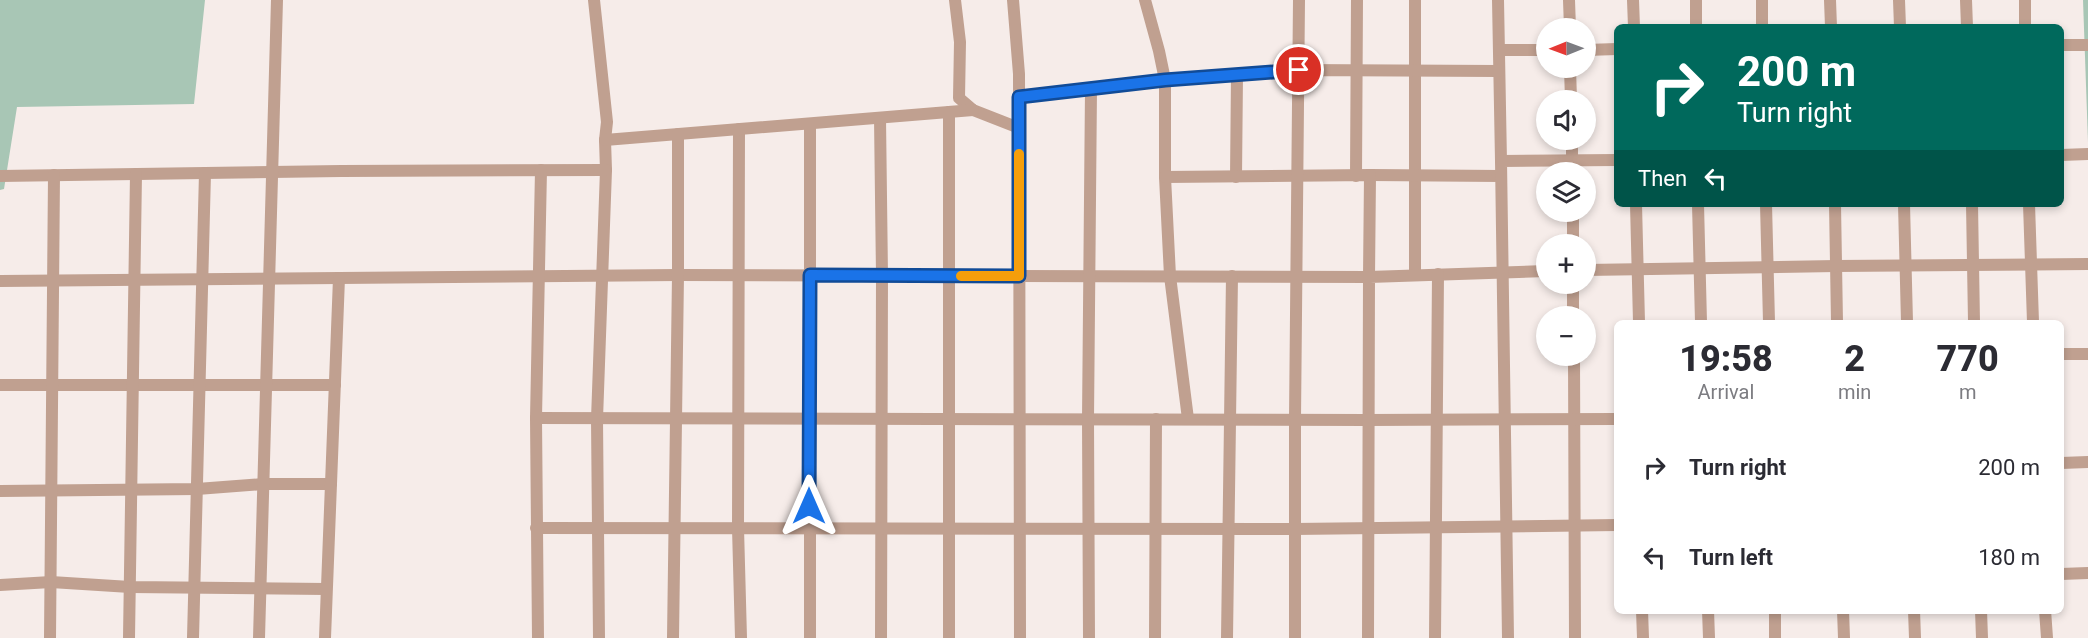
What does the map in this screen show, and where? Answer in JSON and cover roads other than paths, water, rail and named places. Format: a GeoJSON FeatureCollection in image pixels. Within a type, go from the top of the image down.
{"type":"FeatureCollection","features":[{"type":"Feature","properties":{"kind":"street"},"geometry":{"type":"LineString","coordinates":[[259,638],[277,0]]}},
{"type":"Feature","properties":{"kind":"street"},"geometry":{"type":"LineString","coordinates":[[594,0],[607,122],[597,419],[599,638]]}},
{"type":"Feature","properties":{"kind":"street"},"geometry":{"type":"LineString","coordinates":[[956,0],[960,42],[959,98],[973,110],[1019,128]]}},
{"type":"Feature","properties":{"kind":"street"},"geometry":{"type":"LineString","coordinates":[[1013,0],[1019,97],[1020,638]]}},
{"type":"Feature","properties":{"kind":"street"},"geometry":{"type":"LineString","coordinates":[[1145,0],[1160,51],[1165,80],[1165,177],[1170,276],[1188,419]]}},
{"type":"Feature","properties":{"kind":"street"},"geometry":{"type":"LineString","coordinates":[[1295,638],[1299,0]]}},
{"type":"Feature","properties":{"kind":"street"},"geometry":{"type":"LineString","coordinates":[[1356,176],[1357,0]]}},
{"type":"Feature","properties":{"kind":"street"},"geometry":{"type":"LineString","coordinates":[[1415,0],[1415,275]]}},
{"type":"Feature","properties":{"kind":"street"},"geometry":{"type":"LineString","coordinates":[[1498,0],[1508,638]]}},
{"type":"Feature","properties":{"kind":"street"},"geometry":{"type":"LineString","coordinates":[[1569,0],[1570,18]]}},
{"type":"Feature","properties":{"kind":"street"},"geometry":{"type":"LineString","coordinates":[[1633,0],[1634,24]]}},
{"type":"Feature","properties":{"kind":"street"},"geometry":{"type":"LineString","coordinates":[[1696,0],[1696,24]]}},
{"type":"Feature","properties":{"kind":"street"},"geometry":{"type":"LineString","coordinates":[[1762,0],[1762,24]]}},
{"type":"Feature","properties":{"kind":"street"},"geometry":{"type":"LineString","coordinates":[[1830,0],[1831,24]]}},
{"type":"Feature","properties":{"kind":"street"},"geometry":{"type":"LineString","coordinates":[[1899,0],[1900,24]]}},
{"type":"Feature","properties":{"kind":"street"},"geometry":{"type":"LineString","coordinates":[[1966,0],[1967,24]]}},
{"type":"Feature","properties":{"kind":"street"},"geometry":{"type":"LineString","coordinates":[[2025,0],[2025,24]]}},
{"type":"Feature","properties":{"kind":"street"},"geometry":{"type":"LineString","coordinates":[[2064,45],[2088,45]]}},
{"type":"Feature","properties":{"kind":"street"},"geometry":{"type":"LineString","coordinates":[[1596,50],[1614,49]]}},
{"type":"Feature","properties":{"kind":"street"},"geometry":{"type":"LineString","coordinates":[[1499,51],[1536,50]]}},
{"type":"Feature","properties":{"kind":"street"},"geometry":{"type":"LineString","coordinates":[[1019,97],[1165,80],[1299,70],[1499,71]]}},
{"type":"Feature","properties":{"kind":"street"},"geometry":{"type":"LineString","coordinates":[[1236,177],[1237,75]]}},
{"type":"Feature","properties":{"kind":"street"},"geometry":{"type":"LineString","coordinates":[[1089,638],[1091,89]]}},
{"type":"Feature","properties":{"kind":"street"},"geometry":{"type":"LineString","coordinates":[[605,140],[973,110]]}},
{"type":"Feature","properties":{"kind":"street"},"geometry":{"type":"LineString","coordinates":[[948,638],[949,112]]}},
{"type":"Feature","properties":{"kind":"street"},"geometry":{"type":"LineString","coordinates":[[880,118],[881,638]]}},
{"type":"Feature","properties":{"kind":"street"},"geometry":{"type":"LineString","coordinates":[[810,124],[810,638]]}},
{"type":"Feature","properties":{"kind":"street"},"geometry":{"type":"LineString","coordinates":[[739,129],[737,275],[741,638]]}},
{"type":"Feature","properties":{"kind":"street"},"geometry":{"type":"LineString","coordinates":[[673,638],[678,134]]}},
{"type":"Feature","properties":{"kind":"street"},"geometry":{"type":"LineString","coordinates":[[2064,155],[2088,154]]}},
{"type":"Feature","properties":{"kind":"street"},"geometry":{"type":"LineString","coordinates":[[1596,163],[1614,160]]}},
{"type":"Feature","properties":{"kind":"street"},"geometry":{"type":"LineString","coordinates":[[1501,161],[1536,163]]}},
{"type":"Feature","properties":{"kind":"street"},"geometry":{"type":"LineString","coordinates":[[538,638],[536,418],[541,170]]}},
{"type":"Feature","properties":{"kind":"street"},"geometry":{"type":"LineString","coordinates":[[0,176],[606,170]]}},
{"type":"Feature","properties":{"kind":"street"},"geometry":{"type":"LineString","coordinates":[[193,638],[204,173]]}},
{"type":"Feature","properties":{"kind":"street"},"geometry":{"type":"LineString","coordinates":[[129,638],[136,174]]}},
{"type":"Feature","properties":{"kind":"street"},"geometry":{"type":"LineString","coordinates":[[50,638],[54,175]]}},
{"type":"Feature","properties":{"kind":"street"},"geometry":{"type":"LineString","coordinates":[[1165,177],[1370,175],[1501,177]]}},
{"type":"Feature","properties":{"kind":"street"},"geometry":{"type":"LineString","coordinates":[[1368,638],[1370,175]]}},
{"type":"Feature","properties":{"kind":"street"},"geometry":{"type":"LineString","coordinates":[[1636,207],[1639,320]]}},
{"type":"Feature","properties":{"kind":"street"},"geometry":{"type":"LineString","coordinates":[[1698,207],[1701,320]]}},
{"type":"Feature","properties":{"kind":"street"},"geometry":{"type":"LineString","coordinates":[[1766,207],[1768,320]]}},
{"type":"Feature","properties":{"kind":"street"},"geometry":{"type":"LineString","coordinates":[[1834,207],[1837,320]]}},
{"type":"Feature","properties":{"kind":"street"},"geometry":{"type":"LineString","coordinates":[[1904,207],[1907,320]]}},
{"type":"Feature","properties":{"kind":"street"},"geometry":{"type":"LineString","coordinates":[[1972,207],[1974,320]]}},
{"type":"Feature","properties":{"kind":"street"},"geometry":{"type":"LineString","coordinates":[[2029,207],[2033,320]]}},
{"type":"Feature","properties":{"kind":"street"},"geometry":{"type":"LineString","coordinates":[[1596,270],[2088,264]]}},
{"type":"Feature","properties":{"kind":"street"},"geometry":{"type":"LineString","coordinates":[[0,281],[678,275],[1369,277],[1536,271]]}},
{"type":"Feature","properties":{"kind":"street"},"geometry":{"type":"LineString","coordinates":[[1436,638],[1438,274]]}},
{"type":"Feature","properties":{"kind":"street"},"geometry":{"type":"LineString","coordinates":[[1227,638],[1232,276]]}},
{"type":"Feature","properties":{"kind":"street"},"geometry":{"type":"LineString","coordinates":[[325,638],[339,278]]}},
{"type":"Feature","properties":{"kind":"street"},"geometry":{"type":"LineString","coordinates":[[2064,354],[2088,354]]}},
{"type":"Feature","properties":{"kind":"street"},"geometry":{"type":"LineString","coordinates":[[1574,366],[1575,638]]}},
{"type":"Feature","properties":{"kind":"street"},"geometry":{"type":"LineString","coordinates":[[0,386],[335,385]]}},
{"type":"Feature","properties":{"kind":"street"},"geometry":{"type":"LineString","coordinates":[[536,418],[1614,419]]}},
{"type":"Feature","properties":{"kind":"street"},"geometry":{"type":"LineString","coordinates":[[1155,638],[1156,419]]}},
{"type":"Feature","properties":{"kind":"street"},"geometry":{"type":"LineString","coordinates":[[2064,462],[2088,462]]}},
{"type":"Feature","properties":{"kind":"street"},"geometry":{"type":"LineString","coordinates":[[0,490],[197,489],[264,484],[331,484]]}},
{"type":"Feature","properties":{"kind":"street"},"geometry":{"type":"LineString","coordinates":[[536,528],[1294,529],[1614,525]]}},
{"type":"Feature","properties":{"kind":"street"},"geometry":{"type":"LineString","coordinates":[[2064,574],[2088,573]]}},
{"type":"Feature","properties":{"kind":"street"},"geometry":{"type":"LineString","coordinates":[[0,585],[51,582],[130,588],[326,589]]}},
{"type":"Feature","properties":{"kind":"street"},"geometry":{"type":"LineString","coordinates":[[1642,614],[1643,638]]}},
{"type":"Feature","properties":{"kind":"street"},"geometry":{"type":"LineString","coordinates":[[1708,614],[1709,638]]}},
{"type":"Feature","properties":{"kind":"street"},"geometry":{"type":"LineString","coordinates":[[1775,614],[1775,638]]}},
{"type":"Feature","properties":{"kind":"street"},"geometry":{"type":"LineString","coordinates":[[1843,614],[1844,638]]}},
{"type":"Feature","properties":{"kind":"street"},"geometry":{"type":"LineString","coordinates":[[1914,614],[1915,638]]}},
{"type":"Feature","properties":{"kind":"street"},"geometry":{"type":"LineString","coordinates":[[1981,614],[1982,638]]}},
{"type":"Feature","properties":{"kind":"street"},"geometry":{"type":"LineString","coordinates":[[2045,614],[2047,638]]}}]}
